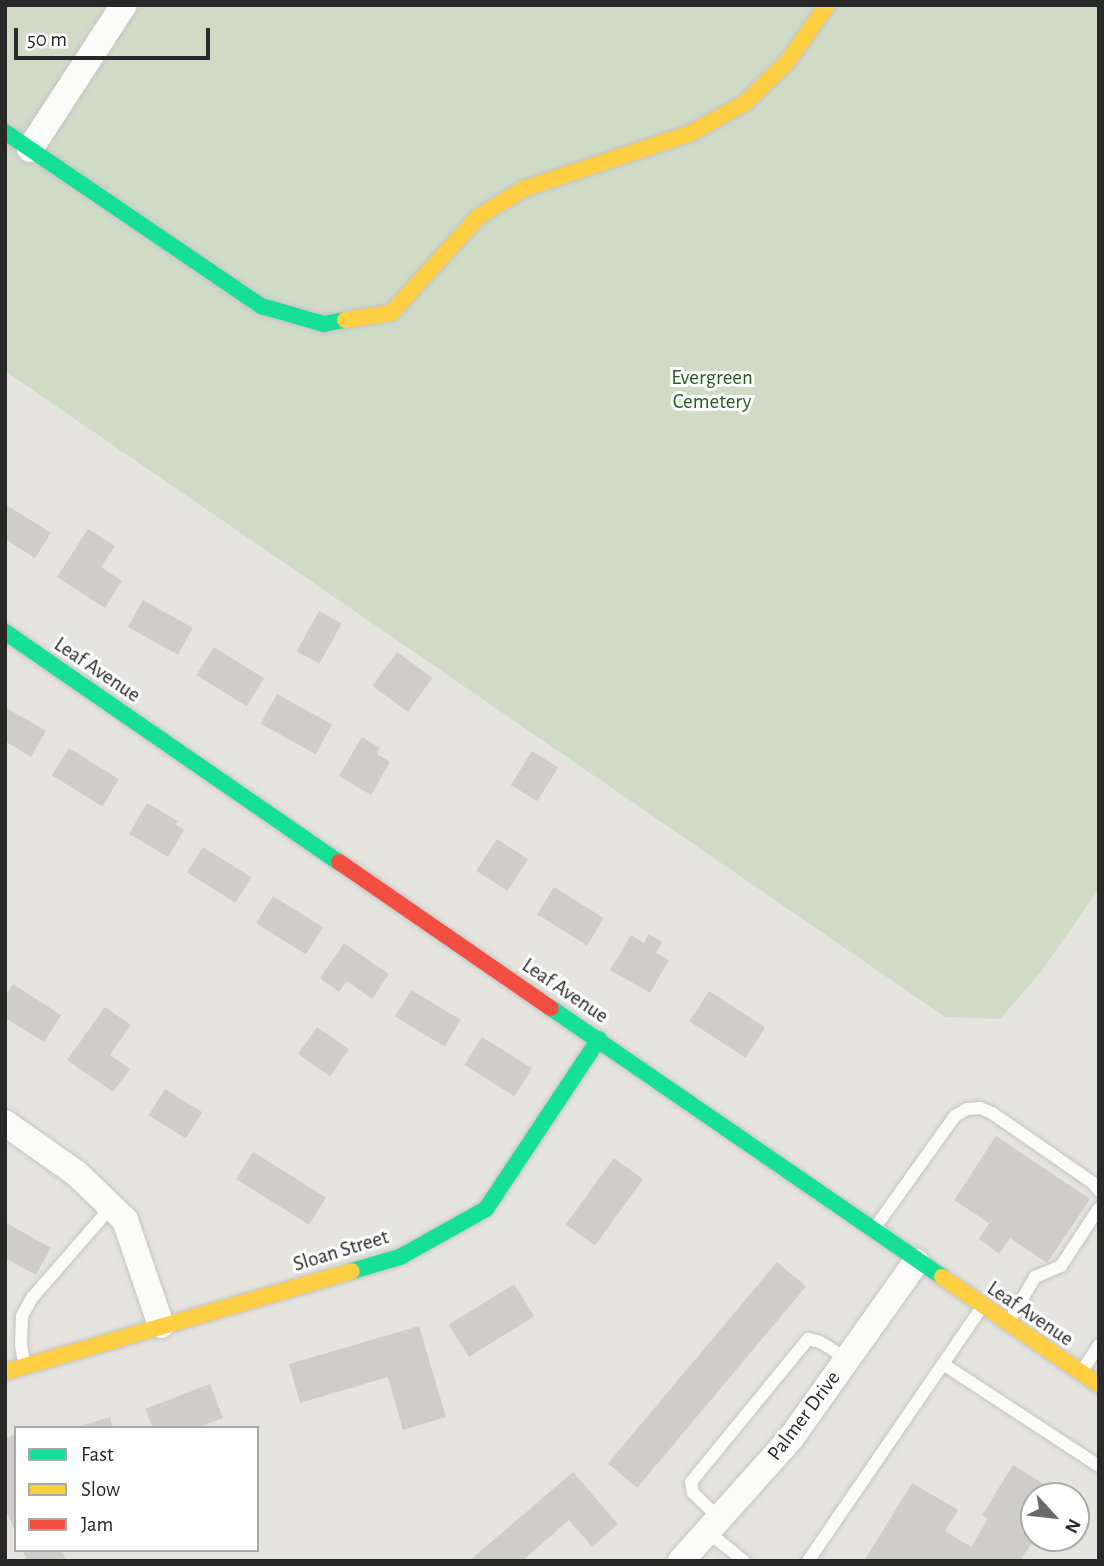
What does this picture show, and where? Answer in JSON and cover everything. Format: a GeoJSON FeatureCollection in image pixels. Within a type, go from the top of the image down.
{"type":"FeatureCollection","features":[{"type":"Feature","properties":{"kind":"street"},"geometry":{"type":"LineString","coordinates":[[30,149],[124,5]]}},
{"type":"Feature","properties":{"kind":"street"},"geometry":{"type":"LineString","coordinates":[[5,132],[261,306],[324,324],[391,313],[478,217],[523,189],[691,133],[745,103],[788,61],[827,5]]}},
{"type":"Feature","properties":{"kind":"street","name":"Leaf Avenue"},"geometry":{"type":"LineString","coordinates":[[5,632],[599,1040],[916,1262],[1099,1385]]}},
{"type":"Feature","properties":{"kind":"street","name":"Sloan Street"},"geometry":{"type":"LineString","coordinates":[[5,1372],[400,1257],[486,1209],[599,1040]]}},
{"type":"Feature","properties":{"kind":"street"},"geometry":{"type":"LineString","coordinates":[[5,1123],[76,1172],[125,1220],[161,1325]]}},
{"type":"Feature","properties":{"kind":"street","name":"Palmer Drive"},"geometry":{"type":"LineString","coordinates":[[681,1561],[791,1438],[916,1262]]}},
{"type":"Feature","properties":{"kind":"lane"},"geometry":{"type":"LineString","coordinates":[[872,1231],[954,1116],[967,1109],[980,1108],[992,1113],[1093,1183],[1099,1191]]}},
{"type":"Feature","properties":{"kind":"lane"},"geometry":{"type":"LineString","coordinates":[[25,1366],[21,1345],[22,1316],[32,1298],[111,1207]]}},
{"type":"Feature","properties":{"kind":"lane"},"geometry":{"type":"LineString","coordinates":[[1008,1324],[1035,1278],[1061,1266],[1099,1208]]}},
{"type":"Feature","properties":{"kind":"lane"},"geometry":{"type":"LineString","coordinates":[[808,1561],[982,1307]]}},
{"type":"Feature","properties":{"kind":"lane"},"geometry":{"type":"LineString","coordinates":[[744,1561],[692,1493],[691,1482],[808,1339],[820,1342],[847,1359]]}},
{"type":"Feature","properties":{"kind":"lane"},"geometry":{"type":"LineString","coordinates":[[1080,1373],[1099,1345]]}},
{"type":"Feature","properties":{"kind":"lane"},"geometry":{"type":"LineString","coordinates":[[943,1364],[1099,1466]]}},
{"type":"Feature","properties":{"kind":"green space","name":"Evergreen Cemetery"},"geometry":{"type":"Polygon","coordinates":[[[5,5],[1099,5],[1099,889],[1040,973],[1000,1019],[945,1017],[5,371],[5,5]]]}},
{"type":"Feature","properties":{"kind":"building"},"geometry":{"type":"Polygon","coordinates":[[[5,504],[51,533],[35,558],[5,539],[5,504]]]}},
{"type":"Feature","properties":{"kind":"building"},"geometry":{"type":"Polygon","coordinates":[[[88,529],[115,546],[101,567],[122,581],[105,608],[57,577],[88,529]]]}},
{"type":"Feature","properties":{"kind":"building"},"geometry":{"type":"Polygon","coordinates":[[[143,600],[193,628],[178,655],[128,627],[143,600]]]}},
{"type":"Feature","properties":{"kind":"building"},"geometry":{"type":"Polygon","coordinates":[[[319,611],[342,624],[319,664],[297,651],[319,611]]]}},
{"type":"Feature","properties":{"kind":"building"},"geometry":{"type":"Polygon","coordinates":[[[214,647],[264,678],[247,706],[197,675],[214,647]]]}},
{"type":"Feature","properties":{"kind":"building"},"geometry":{"type":"Polygon","coordinates":[[[397,652],[433,678],[408,712],[372,686],[397,652]]]}},
{"type":"Feature","properties":{"kind":"building"},"geometry":{"type":"Polygon","coordinates":[[[277,694],[332,725],[316,754],[261,724],[277,694]]]}},
{"type":"Feature","properties":{"kind":"building"},"geometry":{"type":"Polygon","coordinates":[[[5,707],[46,731],[31,757],[5,741],[5,707]]]}},
{"type":"Feature","properties":{"kind":"building"},"geometry":{"type":"Polygon","coordinates":[[[362,737],[380,748],[377,754],[390,762],[371,795],[339,776],[362,737]]]}},
{"type":"Feature","properties":{"kind":"building"},"geometry":{"type":"Polygon","coordinates":[[[69,748],[119,779],[102,806],[52,775],[69,748]]]}},
{"type":"Feature","properties":{"kind":"building"},"geometry":{"type":"Polygon","coordinates":[[[532,751],[558,767],[537,801],[511,785],[532,751]]]}},
{"type":"Feature","properties":{"kind":"building"},"geometry":{"type":"Polygon","coordinates":[[[147,803],[178,821],[175,824],[184,830],[168,857],[129,834],[147,803]]]}},
{"type":"Feature","properties":{"kind":"building"},"geometry":{"type":"Polygon","coordinates":[[[497,839],[528,859],[507,891],[476,871],[497,839]]]}},
{"type":"Feature","properties":{"kind":"building"},"geometry":{"type":"Polygon","coordinates":[[[203,847],[251,877],[235,903],[187,872],[203,847]]]}},
{"type":"Feature","properties":{"kind":"building"},"geometry":{"type":"Polygon","coordinates":[[[554,887],[604,918],[587,945],[537,914],[554,887]]]}},
{"type":"Feature","properties":{"kind":"building"},"geometry":{"type":"Polygon","coordinates":[[[273,896],[323,927],[306,954],[256,923],[273,896]]]}},
{"type":"Feature","properties":{"kind":"building"},"geometry":{"type":"Polygon","coordinates":[[[648,934],[662,942],[656,953],[669,960],[650,993],[610,970],[631,935],[644,943],[648,934]]]}},
{"type":"Feature","properties":{"kind":"building"},"geometry":{"type":"Polygon","coordinates":[[[344,943],[389,974],[372,999],[347,981],[339,992],[320,978],[344,943]]]}},
{"type":"Feature","properties":{"kind":"building"},"geometry":{"type":"Polygon","coordinates":[[[13,984],[61,1015],[44,1042],[5,1018],[5,997],[13,984]]]}},
{"type":"Feature","properties":{"kind":"building"},"geometry":{"type":"Polygon","coordinates":[[[411,990],[461,1020],[445,1046],[395,1017],[411,990]]]}},
{"type":"Feature","properties":{"kind":"building"},"geometry":{"type":"Polygon","coordinates":[[[709,991],[765,1027],[746,1058],[689,1021],[709,991]]]}},
{"type":"Feature","properties":{"kind":"building"},"geometry":{"type":"Polygon","coordinates":[[[105,1007],[131,1025],[110,1055],[130,1069],[113,1092],[67,1060],[105,1007]]]}},
{"type":"Feature","properties":{"kind":"building"},"geometry":{"type":"Polygon","coordinates":[[[317,1027],[349,1049],[330,1076],[298,1054],[317,1027]]]}},
{"type":"Feature","properties":{"kind":"building"},"geometry":{"type":"Polygon","coordinates":[[[482,1037],[532,1068],[515,1096],[465,1065],[482,1037]]]}},
{"type":"Feature","properties":{"kind":"building"},"geometry":{"type":"Polygon","coordinates":[[[165,1089],[202,1112],[186,1139],[149,1115],[165,1089]]]}},
{"type":"Feature","properties":{"kind":"building"},"geometry":{"type":"Polygon","coordinates":[[[996,1136],[1090,1199],[1047,1263],[1010,1238],[999,1254],[979,1239],[989,1223],[954,1200],[996,1136]]]}},
{"type":"Feature","properties":{"kind":"building"},"geometry":{"type":"Polygon","coordinates":[[[253,1152],[326,1198],[309,1225],[236,1179],[253,1152]]]}},
{"type":"Feature","properties":{"kind":"building"},"geometry":{"type":"Polygon","coordinates":[[[614,1158],[643,1179],[595,1245],[566,1224],[614,1158]]]}},
{"type":"Feature","properties":{"kind":"building"},"geometry":{"type":"Polygon","coordinates":[[[5,1222],[51,1248],[36,1275],[5,1258],[5,1222]]]}},
{"type":"Feature","properties":{"kind":"building"},"geometry":{"type":"Polygon","coordinates":[[[777,1262],[806,1286],[637,1488],[608,1463],[777,1262]]]}},
{"type":"Feature","properties":{"kind":"building"},"geometry":{"type":"Polygon","coordinates":[[[514,1284],[534,1316],[469,1357],[449,1325],[514,1284]]]}},
{"type":"Feature","properties":{"kind":"building"},"geometry":{"type":"Polygon","coordinates":[[[419,1326],[446,1417],[403,1430],[388,1377],[300,1403],[289,1364],[419,1326]]]}},
{"type":"Feature","properties":{"kind":"building"},"geometry":{"type":"Polygon","coordinates":[[[210,1384],[223,1418],[202,1426],[152,1426],[145,1409],[210,1384]]]}},
{"type":"Feature","properties":{"kind":"building"},"geometry":{"type":"Polygon","coordinates":[[[110,1417],[112,1426],[80,1426],[110,1417]]]}},
{"type":"Feature","properties":{"kind":"building"},"geometry":{"type":"Polygon","coordinates":[[[14,1435],[14,1528],[5,1508],[5,1439],[14,1435]]]}},
{"type":"Feature","properties":{"kind":"building"},"geometry":{"type":"Polygon","coordinates":[[[1013,1465],[1040,1482],[1020,1482],[1020,1552],[1026,1552],[1020,1561],[864,1561],[912,1483],[958,1510],[945,1531],[971,1547],[988,1519],[982,1515],[1013,1465]]]}},
{"type":"Feature","properties":{"kind":"building"},"geometry":{"type":"Polygon","coordinates":[[[573,1472],[618,1524],[592,1547],[569,1520],[522,1561],[469,1561],[573,1472]]]}},
{"type":"Feature","properties":{"kind":"building"},"geometry":{"type":"Polygon","coordinates":[[[24,1552],[63,1552],[66,1561],[27,1561],[24,1552]]]}},
{"type":"Feature","properties":{"kind":"traffic: fast"},"geometry":{"type":"LineString","coordinates":[[5,132],[261,306],[324,324],[345,320]]}},
{"type":"Feature","properties":{"kind":"traffic: fast"},"geometry":{"type":"LineString","coordinates":[[5,632],[339,862]]}},
{"type":"Feature","properties":{"kind":"traffic: fast"},"geometry":{"type":"LineString","coordinates":[[551,1008],[942,1277]]}},
{"type":"Feature","properties":{"kind":"traffic: fast"},"geometry":{"type":"LineString","coordinates":[[352,1271],[400,1257],[486,1209],[599,1039]]}},
{"type":"Feature","properties":{"kind":"traffic: slow"},"geometry":{"type":"LineString","coordinates":[[345,320],[391,313],[478,217],[523,189],[691,133],[745,103],[788,61],[827,5]]}},
{"type":"Feature","properties":{"kind":"traffic: slow"},"geometry":{"type":"LineString","coordinates":[[5,1372],[352,1271]]}},
{"type":"Feature","properties":{"kind":"traffic: slow"},"geometry":{"type":"LineString","coordinates":[[942,1277],[1099,1385]]}},
{"type":"Feature","properties":{"kind":"traffic: jam"},"geometry":{"type":"LineString","coordinates":[[339,862],[551,1008]]}}]}
